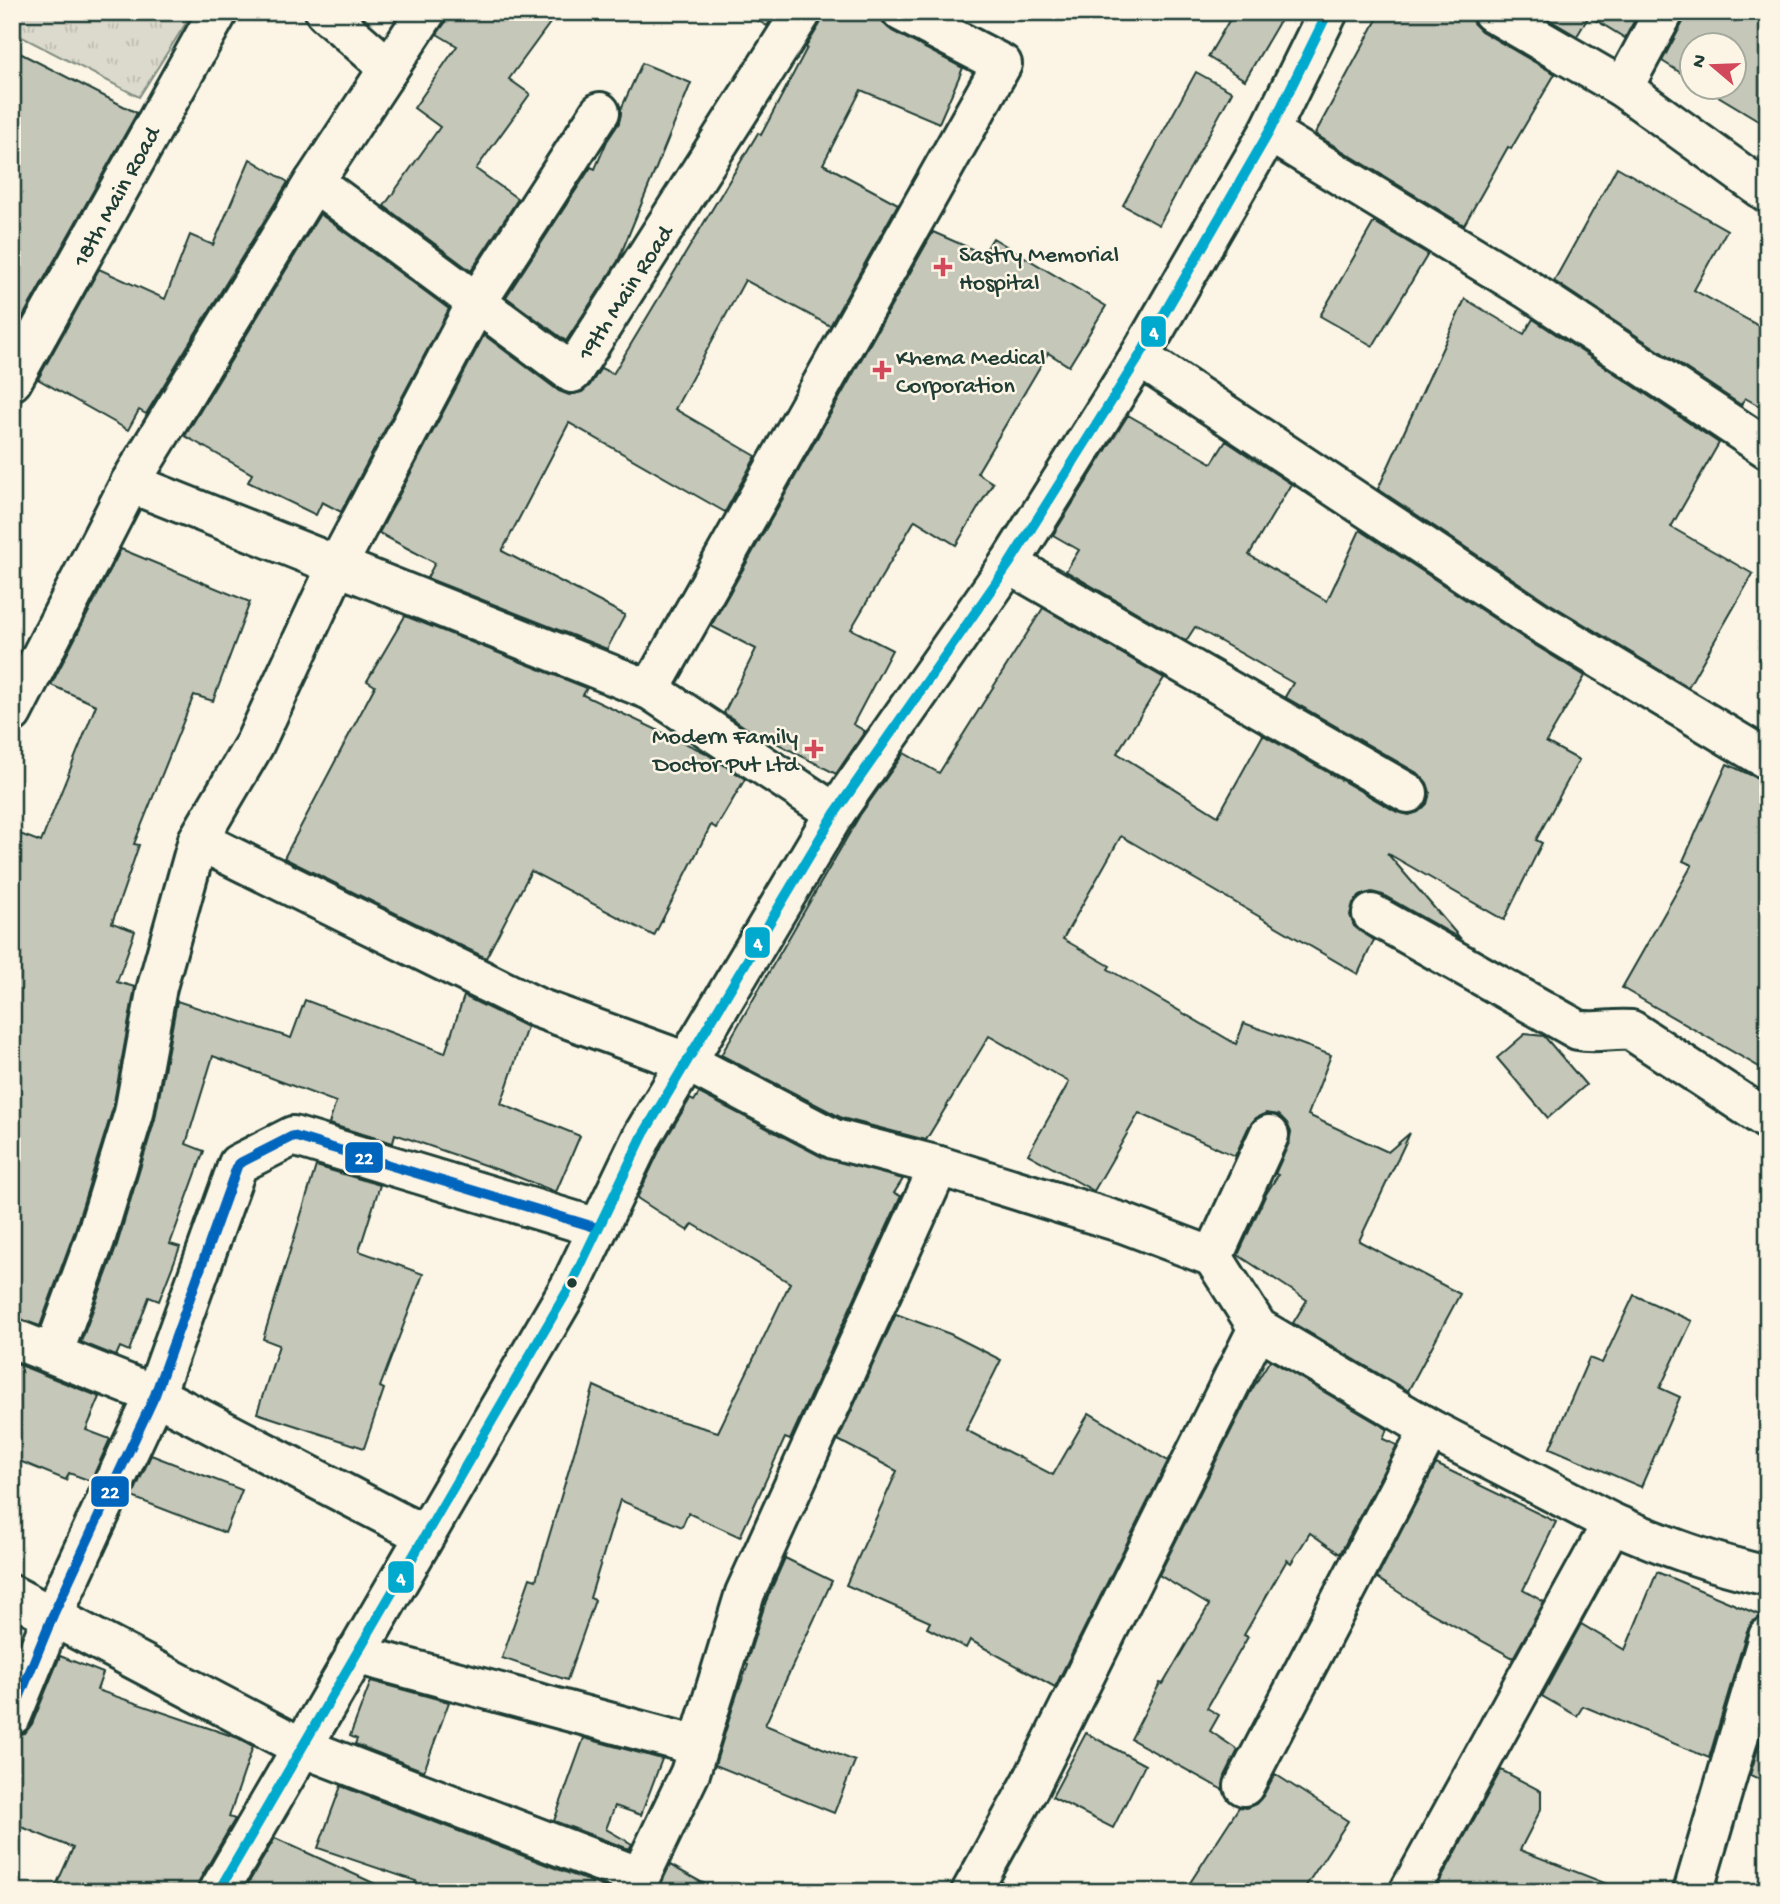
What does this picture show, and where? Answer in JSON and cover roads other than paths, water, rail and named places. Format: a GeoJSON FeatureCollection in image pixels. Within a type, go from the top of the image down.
{"type":"FeatureCollection","features":[{"type":"Feature","properties":{"kind":"street","name":"18th Main Road"},"geometry":{"type":"LineString","coordinates":[[12,381],[218,12]]}},
{"type":"Feature","properties":{"kind":"street"},"geometry":{"type":"LineString","coordinates":[[325,12],[389,68]]}},
{"type":"Feature","properties":{"kind":"street"},"geometry":{"type":"LineString","coordinates":[[12,713],[130,483],[314,182],[426,12]]}},
{"type":"Feature","properties":{"kind":"street","name":"19th Main Road"},"geometry":{"type":"LineString","coordinates":[[314,182],[572,373],[802,12]]}},
{"type":"Feature","properties":{"kind":"street"},"geometry":{"type":"LineString","coordinates":[[650,690],[1002,64],[902,12]]}},
{"type":"Feature","properties":{"kind":"street"},"geometry":{"type":"LineString","coordinates":[[218,1892],[572,1283],[643,1135],[835,813],[1009,564],[1139,357],[1269,132],[1328,12]]}},
{"type":"Feature","properties":{"kind":"street"},"geometry":{"type":"LineString","coordinates":[[1492,12],[1623,88],[1768,193]]}},
{"type":"Feature","properties":{"kind":"street"},"geometry":{"type":"LineString","coordinates":[[1623,88],[1664,12]]}},
{"type":"Feature","properties":{"kind":"street"},"geometry":{"type":"LineString","coordinates":[[53,1354],[95,1240],[134,1113],[157,987],[198,840],[254,745],[338,565],[477,302],[600,112]]}},
{"type":"Feature","properties":{"kind":"street"},"geometry":{"type":"LineString","coordinates":[[1269,132],[1527,289],[1768,449]]}},
{"type":"Feature","properties":{"kind":"street"},"geometry":{"type":"LineString","coordinates":[[1139,357],[1537,621],[1768,760]]}},
{"type":"Feature","properties":{"kind":"street"},"geometry":{"type":"LineString","coordinates":[[130,483],[650,690],[835,813]]}},
{"type":"Feature","properties":{"kind":"street"},"geometry":{"type":"LineString","coordinates":[[1009,564],[1408,793]]}},
{"type":"Feature","properties":{"kind":"street"},"geometry":{"type":"LineString","coordinates":[[198,840],[538,1008],[687,1062],[834,1139],[939,1166],[1123,1223],[1213,1256],[1258,1328],[1430,1429],[1612,1523],[1673,1550],[1768,1576]]}},
{"type":"Feature","properties":{"kind":"street"},"geometry":{"type":"LineString","coordinates":[[1371,914],[1578,1030],[1594,1034],[1612,1028],[1631,1030],[1768,1120]]}},
{"type":"Feature","properties":{"kind":"street"},"geometry":{"type":"LineString","coordinates":[[1213,1256],[1269,1135]]}},
{"type":"Feature","properties":{"kind":"street"},"geometry":{"type":"LineString","coordinates":[[12,1715],[53,1615],[155,1395],[237,1164],[293,1136],[598,1228]]}},
{"type":"Feature","properties":{"kind":"street"},"geometry":{"type":"LineString","coordinates":[[12,1595],[301,1747],[636,1884],[690,1773],[745,1593],[939,1166]]}},
{"type":"Feature","properties":{"kind":"street"},"geometry":{"type":"LineString","coordinates":[[971,1892],[1031,1784],[1258,1328]]}},
{"type":"Feature","properties":{"kind":"street"},"geometry":{"type":"LineString","coordinates":[[12,1338],[155,1395],[424,1535]]}},
{"type":"Feature","properties":{"kind":"street"},"geometry":{"type":"LineString","coordinates":[[1244,1786],[1430,1429]]}},
{"type":"Feature","properties":{"kind":"street"},"geometry":{"type":"LineString","coordinates":[[1409,1892],[1612,1523]]}},
{"type":"Feature","properties":{"kind":"street"},"geometry":{"type":"LineString","coordinates":[[1693,1892],[1768,1637]]}},
{"type":"Feature","properties":{"kind":"street"},"geometry":{"type":"LineString","coordinates":[[355,1654],[698,1746]]}},
{"type":"Feature","properties":{"kind":"place","name":"Sastry Memorial Hospital"},"geometry":{"type":"Point","coordinates":[943,267]}},
{"type":"Feature","properties":{"kind":"place","name":"Khema Medical Corporation"},"geometry":{"type":"Point","coordinates":[882,370]}},
{"type":"Feature","properties":{"kind":"place","name":"Modern Family Doctor Pvt Ltd"},"geometry":{"type":"Point","coordinates":[814,749]}}]}
